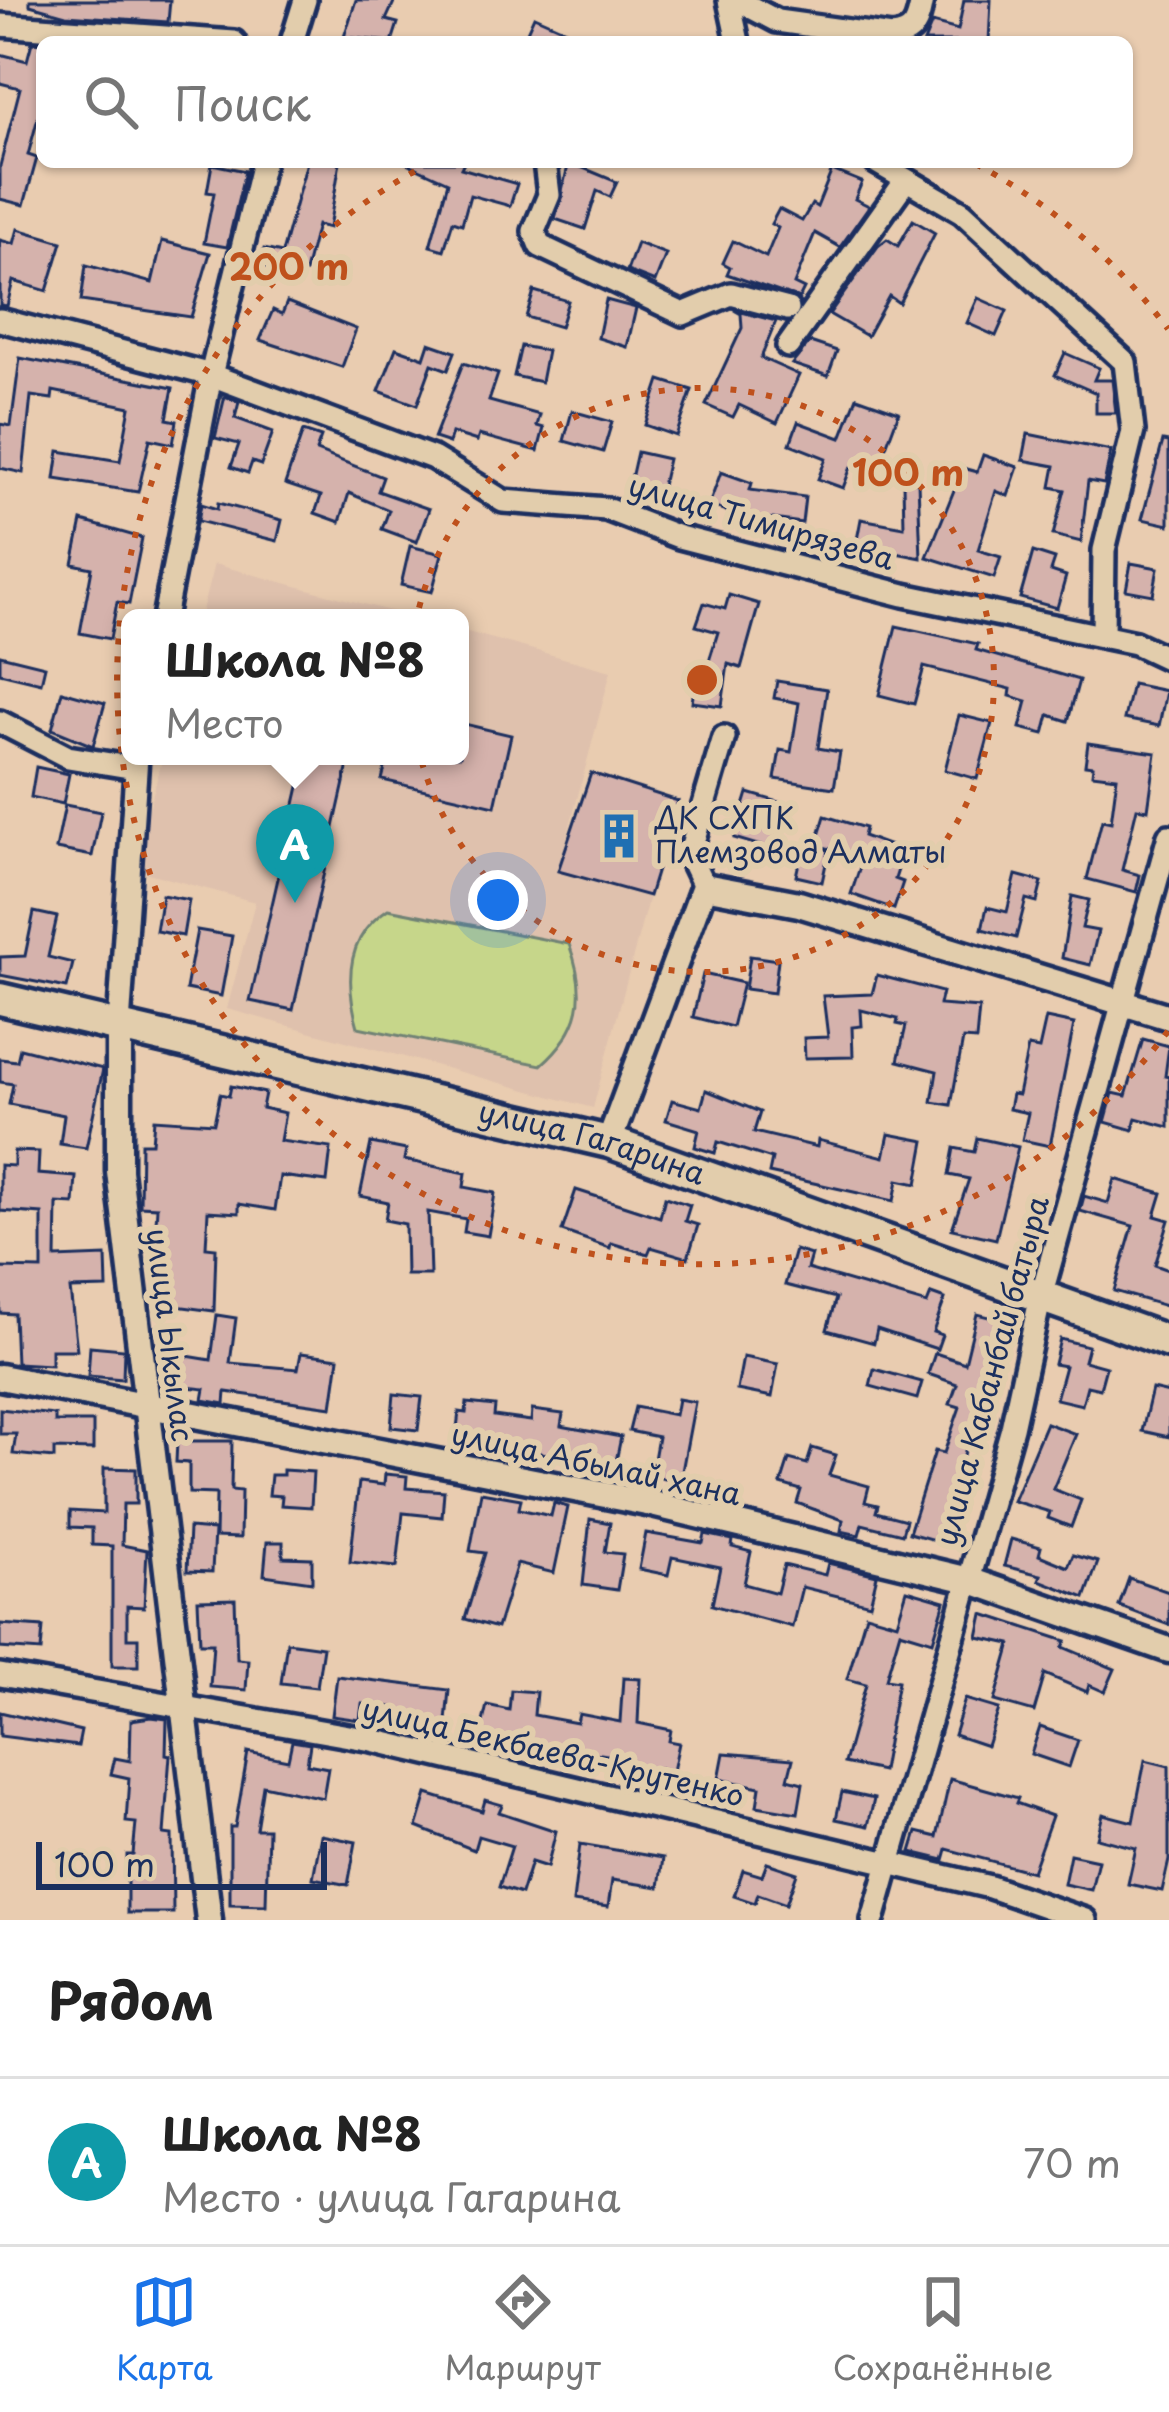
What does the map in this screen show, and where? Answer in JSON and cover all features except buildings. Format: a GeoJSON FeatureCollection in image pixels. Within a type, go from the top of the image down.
{"type":"FeatureCollection","features":[{"type":"Feature","properties":{"kind":"main road","name":"улица Гагарина"},"geometry":{"type":"LineString","coordinates":[[0,999],[609,1142],[1040,1300],[1169,1342]]}},
{"type":"Feature","properties":{"kind":"street"},"geometry":{"type":"LineString","coordinates":[[294,36],[305,0]]}},
{"type":"Feature","properties":{"kind":"street"},"geometry":{"type":"LineString","coordinates":[[733,0],[777,21],[885,36]]}},
{"type":"Feature","properties":{"kind":"street"},"geometry":{"type":"LineString","coordinates":[[733,0],[737,36]]}},
{"type":"Feature","properties":{"kind":"street"},"geometry":{"type":"LineString","coordinates":[[905,36],[917,25],[922,0]]}},
{"type":"Feature","properties":{"kind":"street"},"geometry":{"type":"LineString","coordinates":[[0,26],[146,36]]}},
{"type":"Feature","properties":{"kind":"street"},"geometry":{"type":"LineString","coordinates":[[166,609],[211,374],[261,168]]}},
{"type":"Feature","properties":{"kind":"street"},"geometry":{"type":"LineString","coordinates":[[546,168],[549,195],[534,231],[540,246],[682,314],[731,294],[788,309]]}},
{"type":"Feature","properties":{"kind":"street"},"geometry":{"type":"LineString","coordinates":[[886,168],[962,212],[1125,362],[1132,431],[1104,550],[1103,636]]}},
{"type":"Feature","properties":{"kind":"street"},"geometry":{"type":"LineString","coordinates":[[788,346],[906,180]]}},
{"type":"Feature","properties":{"kind":"street","name":"улица Тимирязева"},"geometry":{"type":"LineString","coordinates":[[0,320],[211,374],[433,458],[503,501],[606,509],[679,537],[904,596],[1103,636],[1169,659]]}},
{"type":"Feature","properties":{"kind":"street"},"geometry":{"type":"LineString","coordinates":[[0,722],[68,757],[121,761]]}},
{"type":"Feature","properties":{"kind":"street"},"geometry":{"type":"LineString","coordinates":[[609,1142],[704,886],[692,861],[693,842],[724,737]]}},
{"type":"Feature","properties":{"kind":"street","name":"улица Ыкылас"},"geometry":{"type":"LineString","coordinates":[[136,765],[119,1027],[119,1171],[209,1920]]}},
{"type":"Feature","properties":{"kind":"street","name":"улица Кабанбай батыра"},"geometry":{"type":"LineString","coordinates":[[873,1920],[1169,836]]}},
{"type":"Feature","properties":{"kind":"street"},"geometry":{"type":"LineString","coordinates":[[704,886],[799,904],[1169,1017]]}},
{"type":"Feature","properties":{"kind":"street","name":"улица Абылай хана"},"geometry":{"type":"LineString","coordinates":[[0,1377],[652,1504],[969,1580],[1169,1650]]}},
{"type":"Feature","properties":{"kind":"street","name":"улица Бекбаева-Крутенко"},"geometry":{"type":"LineString","coordinates":[[0,1675],[372,1740],[990,1887],[1084,1920]]}},
{"type":"Feature","properties":{"kind":"shaded area"},"geometry":{"type":"Polygon","coordinates":[[[214,564],[382,609],[202,609],[214,564]]]}},
{"type":"Feature","properties":{"kind":"shaded area"},"geometry":{"type":"Polygon","coordinates":[[[469,632],[611,671],[558,871],[649,896],[593,1108],[227,1009],[255,902],[133,869],[161,765],[469,765],[469,632]]]}},
{"type":"Feature","properties":{"kind":"green space"},"geometry":{"type":"Polygon","coordinates":[[[388,909],[569,944],[579,995],[573,1024],[555,1052],[541,1065],[358,1027],[351,993],[352,961],[364,933],[388,909]]]}},
{"type":"Feature","properties":{"kind":"place","name":"ДК СХПК Племзовод Алматы"},"geometry":{"type":"Point","coordinates":[619,836]}},
{"type":"Feature","properties":{"kind":"place","name":"Школа №8"},"geometry":{"type":"Point","coordinates":[295,903]}}]}
